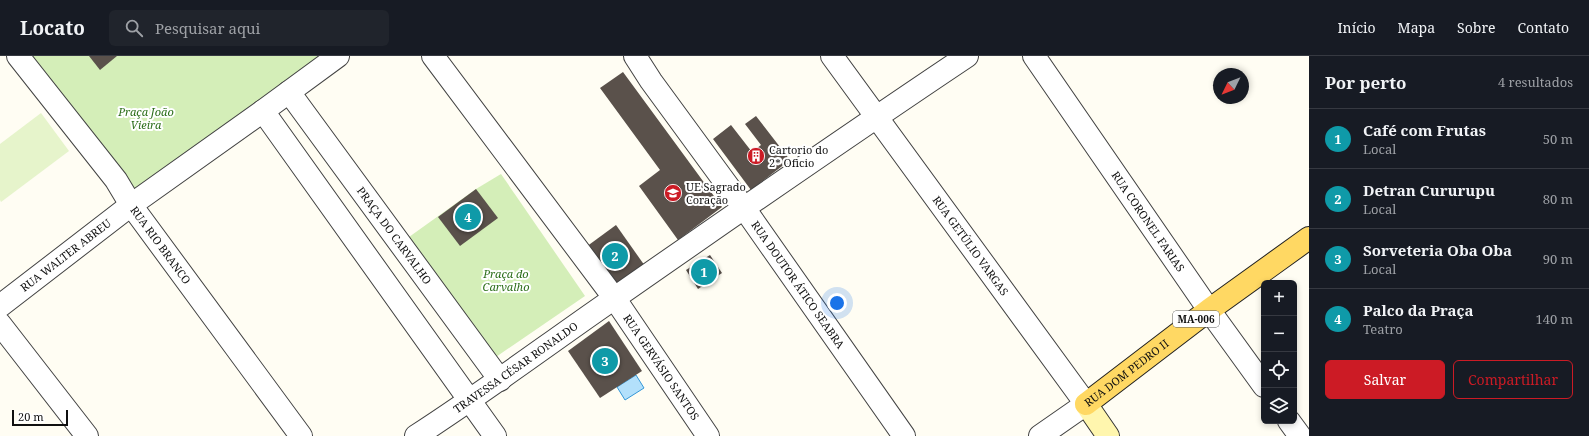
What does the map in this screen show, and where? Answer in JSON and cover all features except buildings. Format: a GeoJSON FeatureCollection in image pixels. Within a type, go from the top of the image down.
{"type":"FeatureCollection","features":[{"type":"Feature","properties":{"kind":"main road","name":"RUA DOM PEDRO II"},"geometry":{"type":"LineString","coordinates":[[1086,404],[1209,310],[1309,238]]}},
{"type":"Feature","properties":{"kind":"main road","name":"RUA GETÚLIO VARGAS"},"geometry":{"type":"LineString","coordinates":[[1086,404],[1108,436]]}},
{"type":"Feature","properties":{"kind":"street","name":"RUA RIO BRANCO"},"geometry":{"type":"LineString","coordinates":[[18,56],[116,180],[131,205],[301,436]]}},
{"type":"Feature","properties":{"kind":"street"},"geometry":{"type":"LineString","coordinates":[[131,205],[338,56]]}},
{"type":"Feature","properties":{"kind":"street"},"geometry":{"type":"LineString","coordinates":[[433,56],[615,299]]}},
{"type":"Feature","properties":{"kind":"street","name":"RUA DOUTOR ÁTICO SEABRA"},"geometry":{"type":"LineString","coordinates":[[635,56],[651,81],[744,208],[904,436]]}},
{"type":"Feature","properties":{"kind":"street","name":"RUA GETÚLIO VARGAS"},"geometry":{"type":"LineString","coordinates":[[832,56],[1086,404]]}},
{"type":"Feature","properties":{"kind":"street","name":"TRAVESSA CÉSAR RONALDO"},"geometry":{"type":"LineString","coordinates":[[416,436],[469,402],[744,208],[967,56]]}},
{"type":"Feature","properties":{"kind":"street","name":"RUA CORONEL FARIAS"},"geometry":{"type":"LineString","coordinates":[[1034,56],[1209,310],[1261,382]]}},
{"type":"Feature","properties":{"kind":"street","name":"PRAÇA DO CARVALHO"},"geometry":{"type":"LineString","coordinates":[[289,92],[500,380]]}},
{"type":"Feature","properties":{"kind":"street"},"geometry":{"type":"LineString","coordinates":[[263,111],[469,402],[495,436]]}},
{"type":"Feature","properties":{"kind":"street","name":"RUA WALTER ABREU"},"geometry":{"type":"LineString","coordinates":[[0,306],[131,205]]}},
{"type":"Feature","properties":{"kind":"street","name":"RUA GERVÁSIO SANTOS"},"geometry":{"type":"LineString","coordinates":[[615,299],[708,436]]}},
{"type":"Feature","properties":{"kind":"street"},"geometry":{"type":"LineString","coordinates":[[0,324],[87,436]]}},
{"type":"Feature","properties":{"kind":"street","name":"RUA DOM PEDRO II"},"geometry":{"type":"LineString","coordinates":[[1040,436],[1086,404]]}},
{"type":"Feature","properties":{"kind":"street"},"geometry":{"type":"LineString","coordinates":[[1292,424],[1300,436]]}},
{"type":"Feature","properties":{"kind":"green space","name":"Praça João Vieira"},"geometry":{"type":"Polygon","coordinates":[[[18,56],[338,56],[131,205],[18,56]]]}},
{"type":"Feature","properties":{"kind":"green space"},"geometry":{"type":"Polygon","coordinates":[[[41,113],[69,151],[1,202],[0,144],[41,113]]]}},
{"type":"Feature","properties":{"kind":"green space","name":"Praça do Carvalho"},"geometry":{"type":"Polygon","coordinates":[[[501,174],[585,296],[493,359],[409,237],[476,189],[501,174]]]}},
{"type":"Feature","properties":{"kind":"water"},"geometry":{"type":"Polygon","coordinates":[[[636,375],[644,388],[625,400],[617,387],[636,375]]]}},
{"type":"Feature","properties":{"kind":"place","name":"Cartorio do 2* Oficio"},"geometry":{"type":"Point","coordinates":[756,156]}},
{"type":"Feature","properties":{"kind":"place","name":"UE Sagrado Coração"},"geometry":{"type":"Point","coordinates":[673,193]}},
{"type":"Feature","properties":{"kind":"place","name":"Palco da Praça"},"geometry":{"type":"Point","coordinates":[468,217]}},
{"type":"Feature","properties":{"kind":"place","name":"Detran Cururupu"},"geometry":{"type":"Point","coordinates":[615,256]}},
{"type":"Feature","properties":{"kind":"place","name":"Café com Frutas"},"geometry":{"type":"Point","coordinates":[704,272]}},
{"type":"Feature","properties":{"kind":"place","name":"Sorveteria Oba Oba"},"geometry":{"type":"Point","coordinates":[605,361]}}]}
